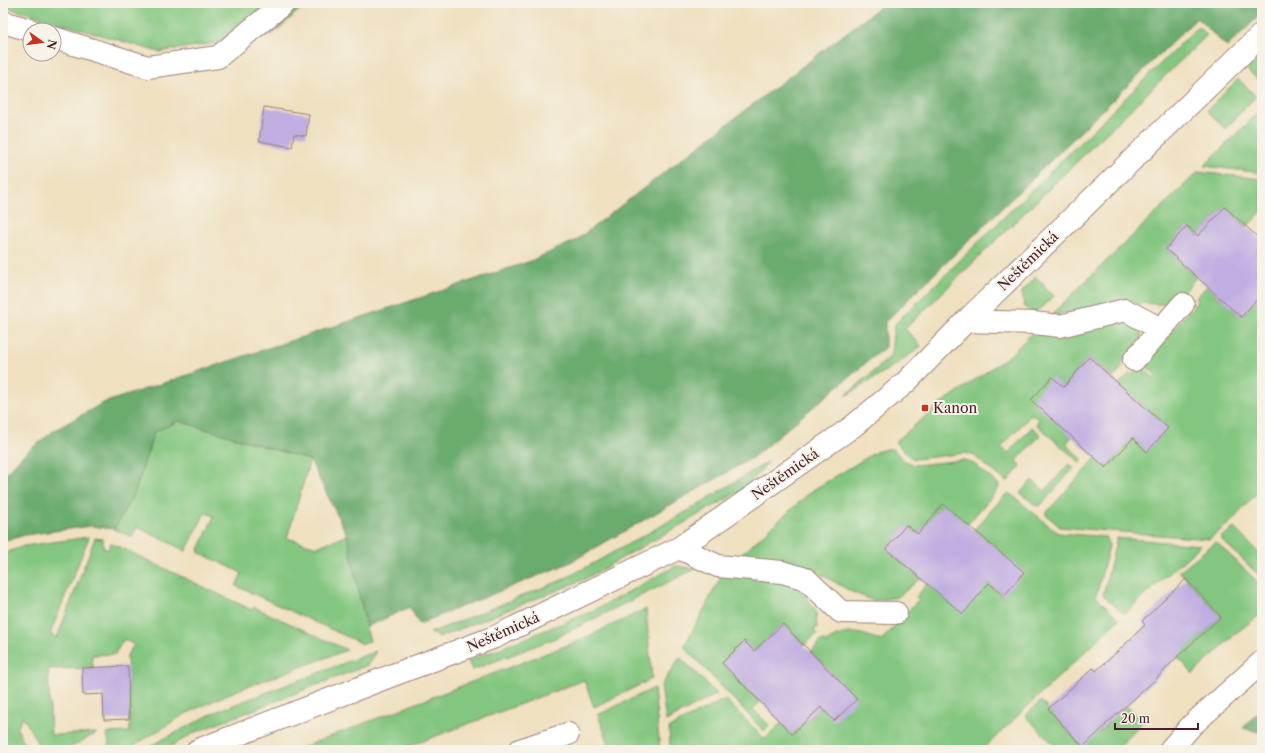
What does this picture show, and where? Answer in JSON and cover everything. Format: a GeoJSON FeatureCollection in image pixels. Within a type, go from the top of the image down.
{"type":"FeatureCollection","features":[{"type":"Feature","properties":{"kind":"street"},"geometry":{"type":"LineString","coordinates":[[62,40],[148,67],[218,57],[284,3]]}},
{"type":"Feature","properties":{"kind":"street"},"geometry":{"type":"LineString","coordinates":[[3,22],[22,28]]}},
{"type":"Feature","properties":{"kind":"street","name":"Neštěmická"},"geometry":{"type":"LineString","coordinates":[[198,750],[495,637],[679,548],[852,427],[905,382],[1262,34]]}},
{"type":"Feature","properties":{"kind":"street"},"geometry":{"type":"LineString","coordinates":[[1134,360],[1183,304]]}},
{"type":"Feature","properties":{"kind":"street"},"geometry":{"type":"LineString","coordinates":[[966,321],[1033,323],[1060,326],[1125,310],[1161,329]]}},
{"type":"Feature","properties":{"kind":"street"},"geometry":{"type":"LineString","coordinates":[[679,548],[718,566],[782,572],[806,579],[841,612],[896,613]]}},
{"type":"Feature","properties":{"kind":"street"},"geometry":{"type":"LineString","coordinates":[[1174,749],[1192,725],[1262,662]]}},
{"type":"Feature","properties":{"kind":"street"},"geometry":{"type":"LineString","coordinates":[[520,750],[568,734]]}},
{"type":"Feature","properties":{"kind":"green space"},"geometry":{"type":"Polygon","coordinates":[[[3,3],[307,3],[273,34],[159,52],[62,24],[62,22],[56,22],[5,7],[3,3]]]}},
{"type":"Feature","properties":{"kind":"green space"},"geometry":{"type":"Polygon","coordinates":[[[885,3],[1262,3],[1262,13],[1227,47],[1197,18],[885,322],[885,347],[752,458],[569,563],[419,624],[410,607],[366,627],[347,535],[310,460],[179,421],[154,432],[135,492],[114,529],[91,526],[25,535],[3,542],[3,477],[22,456],[55,430],[103,403],[528,262],[575,241],[885,3]]]}},
{"type":"Feature","properties":{"kind":"green space"},"geometry":{"type":"Polygon","coordinates":[[[1198,27],[1207,35],[905,329],[921,346],[901,361],[844,397],[891,356],[894,325],[1198,27]]]}},
{"type":"Feature","properties":{"kind":"green space"},"geometry":{"type":"Polygon","coordinates":[[[1262,55],[1262,83],[1247,70],[1262,55]]]}},
{"type":"Feature","properties":{"kind":"green space"},"geometry":{"type":"Polygon","coordinates":[[[1238,79],[1256,96],[1225,129],[1207,110],[1238,79]]]}},
{"type":"Feature","properties":{"kind":"green space"},"geometry":{"type":"Polygon","coordinates":[[[1262,109],[1262,173],[1204,166],[1262,109]]]}},
{"type":"Feature","properties":{"kind":"green space"},"geometry":{"type":"Polygon","coordinates":[[[1198,172],[1262,179],[1262,211],[1247,227],[1225,207],[1198,236],[1187,226],[1166,249],[1196,277],[1182,295],[1163,304],[1113,303],[1050,316],[1198,172]]]}},
{"type":"Feature","properties":{"kind":"green space"},"geometry":{"type":"Polygon","coordinates":[[[1036,277],[1054,296],[1037,311],[1031,313],[1024,306],[1022,292],[1036,277]]]}},
{"type":"Feature","properties":{"kind":"green space"},"geometry":{"type":"Polygon","coordinates":[[[1207,286],[1241,317],[1262,294],[1262,487],[1231,522],[1209,539],[1060,527],[1045,514],[1096,458],[1106,468],[1133,438],[1147,451],[1168,428],[1119,384],[1130,373],[1132,375],[1140,366],[1154,378],[1156,375],[1143,363],[1198,301],[1196,298],[1207,286]]]}},
{"type":"Feature","properties":{"kind":"green space"},"geometry":{"type":"Polygon","coordinates":[[[1124,319],[1142,329],[1141,340],[1121,364],[1123,367],[1113,378],[1089,357],[1064,387],[1032,400],[1072,436],[1066,444],[1083,460],[1080,463],[1036,424],[1039,420],[1032,414],[1001,447],[1008,453],[1032,427],[1041,435],[1016,461],[1021,466],[1007,482],[973,455],[965,453],[916,459],[911,458],[895,442],[939,405],[1009,356],[1035,330],[1124,319]]]}},
{"type":"Feature","properties":{"kind":"green space"},"geometry":{"type":"Polygon","coordinates":[[[179,421],[310,460],[287,538],[317,547],[347,535],[370,641],[363,644],[236,586],[242,573],[198,552],[214,516],[205,513],[186,551],[137,527],[132,537],[114,529],[135,492],[154,432],[179,421]]]}},
{"type":"Feature","properties":{"kind":"green space"},"geometry":{"type":"Polygon","coordinates":[[[892,449],[905,461],[915,465],[964,460],[974,464],[999,485],[998,489],[967,525],[943,504],[918,534],[906,525],[886,549],[921,578],[898,597],[874,601],[852,592],[819,573],[786,564],[737,558],[813,490],[876,452],[892,449]]]}},
{"type":"Feature","properties":{"kind":"green space"},"geometry":{"type":"Polygon","coordinates":[[[769,461],[744,489],[583,580],[440,637],[430,633],[562,580],[684,513],[769,461]]]}},
{"type":"Feature","properties":{"kind":"green space"},"geometry":{"type":"Polygon","coordinates":[[[1069,464],[1074,468],[1041,505],[1037,506],[1020,493],[1032,480],[1045,491],[1069,464]]]}},
{"type":"Feature","properties":{"kind":"green space"},"geometry":{"type":"Polygon","coordinates":[[[1008,494],[1012,495],[1058,533],[1106,537],[1109,546],[1096,596],[1119,619],[982,750],[670,750],[669,728],[725,699],[765,739],[781,723],[793,734],[821,707],[857,699],[811,652],[822,640],[825,642],[836,636],[850,633],[861,634],[881,641],[919,599],[916,597],[927,584],[989,583],[1004,596],[1023,572],[974,530],[1004,496],[1008,494]]]}},
{"type":"Feature","properties":{"kind":"green space"},"geometry":{"type":"Polygon","coordinates":[[[1234,528],[1262,556],[1262,578],[1220,538],[1234,528]]]}},
{"type":"Feature","properties":{"kind":"green space"},"geometry":{"type":"Polygon","coordinates":[[[89,537],[50,634],[57,638],[95,538],[103,539],[103,547],[108,550],[111,543],[252,610],[254,607],[347,650],[235,691],[185,714],[127,750],[110,750],[107,733],[130,732],[127,655],[134,645],[124,639],[115,654],[92,655],[93,668],[48,669],[51,735],[97,733],[66,750],[41,750],[23,716],[17,728],[27,750],[3,750],[3,554],[24,546],[89,537]]]}},
{"type":"Feature","properties":{"kind":"green space"},"geometry":{"type":"Polygon","coordinates":[[[1117,538],[1201,545],[1124,614],[1103,595],[1117,538]]]}},
{"type":"Feature","properties":{"kind":"green space"},"geometry":{"type":"Polygon","coordinates":[[[1216,542],[1262,586],[1262,613],[1236,633],[1193,674],[1172,651],[1192,631],[1198,638],[1221,617],[1179,571],[1216,542]]]}},
{"type":"Feature","properties":{"kind":"green space"},"geometry":{"type":"Polygon","coordinates":[[[676,566],[695,569],[551,640],[472,670],[468,661],[593,611],[676,566]]]}},
{"type":"Feature","properties":{"kind":"green space"},"geometry":{"type":"Polygon","coordinates":[[[723,573],[789,583],[799,587],[816,611],[817,628],[814,631],[817,634],[804,645],[783,624],[754,651],[744,641],[722,663],[760,702],[753,709],[769,725],[764,731],[684,647],[723,573]]]}},
{"type":"Feature","properties":{"kind":"green space"},"geometry":{"type":"Polygon","coordinates":[[[646,609],[652,679],[594,707],[584,680],[399,750],[295,750],[578,641],[646,609]]]}},
{"type":"Feature","properties":{"kind":"green space"},"geometry":{"type":"Polygon","coordinates":[[[376,651],[368,665],[196,732],[164,750],[143,750],[215,712],[376,651]]]}},
{"type":"Feature","properties":{"kind":"green space"},"geometry":{"type":"Polygon","coordinates":[[[680,657],[717,694],[666,721],[661,686],[680,657]]]}},
{"type":"Feature","properties":{"kind":"green space"},"geometry":{"type":"Polygon","coordinates":[[[654,688],[660,750],[593,750],[609,744],[598,715],[654,688]]]}},
{"type":"Feature","properties":{"kind":"green space"},"geometry":{"type":"Polygon","coordinates":[[[1041,701],[1081,745],[1084,745],[1106,726],[1099,719],[1126,706],[1143,721],[1118,750],[1059,750],[1025,716],[1041,701]]]}},
{"type":"Feature","properties":{"kind":"green space"},"geometry":{"type":"Polygon","coordinates":[[[1262,708],[1262,733],[1243,728],[1262,708]]]}},
{"type":"Feature","properties":{"kind":"building"},"geometry":{"type":"Polygon","coordinates":[[[264,107],[309,114],[306,136],[294,134],[292,147],[259,141],[264,107]]]}},
{"type":"Feature","properties":{"kind":"building"},"geometry":{"type":"Polygon","coordinates":[[[1225,207],[1262,241],[1262,294],[1241,317],[1166,249],[1187,226],[1198,236],[1225,207]]]}},
{"type":"Feature","properties":{"kind":"building"},"geometry":{"type":"Polygon","coordinates":[[[1089,357],[1168,428],[1147,452],[1133,438],[1106,468],[1031,400],[1052,377],[1064,387],[1089,357]]]}},
{"type":"Feature","properties":{"kind":"building"},"geometry":{"type":"Polygon","coordinates":[[[943,504],[1024,572],[1004,596],[989,583],[963,614],[886,549],[906,525],[918,534],[943,504]]]}},
{"type":"Feature","properties":{"kind":"building"},"geometry":{"type":"Polygon","coordinates":[[[1186,579],[1221,617],[1083,747],[1048,709],[1093,668],[1096,671],[1117,652],[1145,625],[1142,621],[1186,579]]]}},
{"type":"Feature","properties":{"kind":"building"},"geometry":{"type":"Polygon","coordinates":[[[783,624],[857,699],[834,721],[821,707],[792,734],[722,663],[744,641],[754,651],[783,624]]]}},
{"type":"Feature","properties":{"kind":"building"},"geometry":{"type":"Polygon","coordinates":[[[128,666],[129,719],[104,720],[103,694],[83,695],[82,668],[128,666]]]}},
{"type":"Feature","properties":{"kind":"place","name":"Kanon"},"geometry":{"type":"Point","coordinates":[925,408]}}]}
